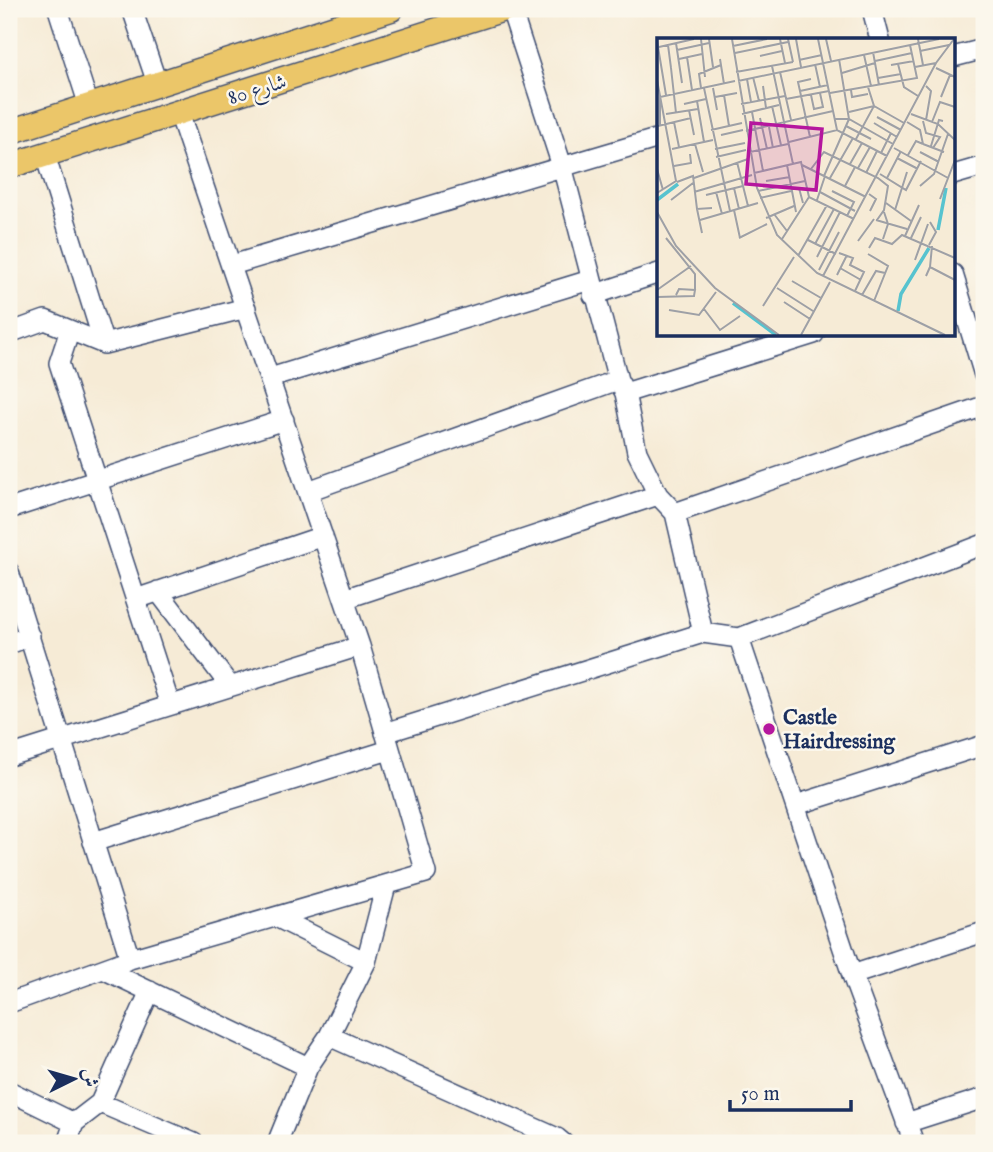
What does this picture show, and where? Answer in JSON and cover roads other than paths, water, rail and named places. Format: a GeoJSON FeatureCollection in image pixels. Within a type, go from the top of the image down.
{"type":"FeatureCollection","features":[{"type":"Feature","properties":{"kind":"main road","name":"شارع 80"},"geometry":{"type":"LineString","coordinates":[[9,132],[391,9]]}},
{"type":"Feature","properties":{"kind":"main road"},"geometry":{"type":"LineString","coordinates":[[437,9],[447,23],[457,23]]}},
{"type":"Feature","properties":{"kind":"main road","name":"شارع 80"},"geometry":{"type":"LineString","coordinates":[[9,166],[504,9]]}},
{"type":"Feature","properties":{"kind":"main road"},"geometry":{"type":"LineString","coordinates":[[364,17],[379,22],[383,28],[384,36],[376,49]]}},
{"type":"Feature","properties":{"kind":"street"},"geometry":{"type":"LineString","coordinates":[[58,9],[89,106]]}},
{"type":"Feature","properties":{"kind":"street"},"geometry":{"type":"LineString","coordinates":[[132,9],[157,83]]}},
{"type":"Feature","properties":{"kind":"street"},"geometry":{"type":"LineString","coordinates":[[511,9],[562,166],[592,287],[622,386],[637,452],[658,495],[675,513],[703,634]]}},
{"type":"Feature","properties":{"kind":"street"},"geometry":{"type":"LineString","coordinates":[[872,9],[879,38]]}},
{"type":"Feature","properties":{"kind":"street"},"geometry":{"type":"LineString","coordinates":[[954,57],[984,49]]}},
{"type":"Feature","properties":{"kind":"street"},"geometry":{"type":"LineString","coordinates":[[9,1003],[130,959],[426,873],[360,646],[179,113]]}},
{"type":"Feature","properties":{"kind":"street"},"geometry":{"type":"LineString","coordinates":[[232,265],[657,139]]}},
{"type":"Feature","properties":{"kind":"street"},"geometry":{"type":"LineString","coordinates":[[44,155],[104,344]]}},
{"type":"Feature","properties":{"kind":"street"},"geometry":{"type":"LineString","coordinates":[[954,175],[984,166]]}},
{"type":"Feature","properties":{"kind":"street"},"geometry":{"type":"LineString","coordinates":[[270,378],[592,287],[657,273]]}},
{"type":"Feature","properties":{"kind":"street"},"geometry":{"type":"LineString","coordinates":[[954,285],[984,375]]}},
{"type":"Feature","properties":{"kind":"street"},"geometry":{"type":"LineString","coordinates":[[9,333],[45,320],[69,333],[104,344],[246,308]]}},
{"type":"Feature","properties":{"kind":"street"},"geometry":{"type":"LineString","coordinates":[[69,333],[60,363],[170,705]]}},
{"type":"Feature","properties":{"kind":"street"},"geometry":{"type":"LineString","coordinates":[[308,491],[622,386],[807,336]]}},
{"type":"Feature","properties":{"kind":"street"},"geometry":{"type":"LineString","coordinates":[[675,513],[984,407]]}},
{"type":"Feature","properties":{"kind":"street"},"geometry":{"type":"LineString","coordinates":[[9,509],[284,420]]}},
{"type":"Feature","properties":{"kind":"street"},"geometry":{"type":"LineString","coordinates":[[344,598],[658,495]]}},
{"type":"Feature","properties":{"kind":"street"},"geometry":{"type":"LineString","coordinates":[[136,599],[323,536]]}},
{"type":"Feature","properties":{"kind":"street"},"geometry":{"type":"LineString","coordinates":[[93,842],[703,634],[739,638],[984,544]]}},
{"type":"Feature","properties":{"kind":"street"},"geometry":{"type":"LineString","coordinates":[[9,572],[130,959]]}},
{"type":"Feature","properties":{"kind":"street"},"geometry":{"type":"LineString","coordinates":[[159,591],[230,686]]}},
{"type":"Feature","properties":{"kind":"street"},"geometry":{"type":"LineString","coordinates":[[9,644],[30,636]]}},
{"type":"Feature","properties":{"kind":"street"},"geometry":{"type":"LineString","coordinates":[[739,638],[852,975],[914,1143]]}},
{"type":"Feature","properties":{"kind":"street"},"geometry":{"type":"LineString","coordinates":[[9,756],[360,646]]}},
{"type":"Feature","properties":{"kind":"street"},"geometry":{"type":"LineString","coordinates":[[796,805],[984,745]]}},
{"type":"Feature","properties":{"kind":"street"},"geometry":{"type":"LineString","coordinates":[[277,1143],[308,1067],[329,1036],[366,962],[386,885]]}},
{"type":"Feature","properties":{"kind":"street"},"geometry":{"type":"LineString","coordinates":[[275,917],[366,962]]}},
{"type":"Feature","properties":{"kind":"street"},"geometry":{"type":"LineString","coordinates":[[852,975],[984,932]]}},
{"type":"Feature","properties":{"kind":"street"},"geometry":{"type":"LineString","coordinates":[[103,969],[308,1067]]}},
{"type":"Feature","properties":{"kind":"street"},"geometry":{"type":"LineString","coordinates":[[67,1143],[74,1123],[100,1103],[150,991]]}},
{"type":"Feature","properties":{"kind":"street"},"geometry":{"type":"LineString","coordinates":[[329,1036],[563,1143]]}},
{"type":"Feature","properties":{"kind":"street"},"geometry":{"type":"LineString","coordinates":[[9,1091],[74,1123]]}},
{"type":"Feature","properties":{"kind":"street"},"geometry":{"type":"LineString","coordinates":[[906,1123],[984,1098]]}},
{"type":"Feature","properties":{"kind":"street"},"geometry":{"type":"LineString","coordinates":[[100,1103],[194,1143]]}},
{"type":"Feature","properties":{"kind":"place","name":"Castle Hairdressing"},"geometry":{"type":"Point","coordinates":[769,729]}}]}
